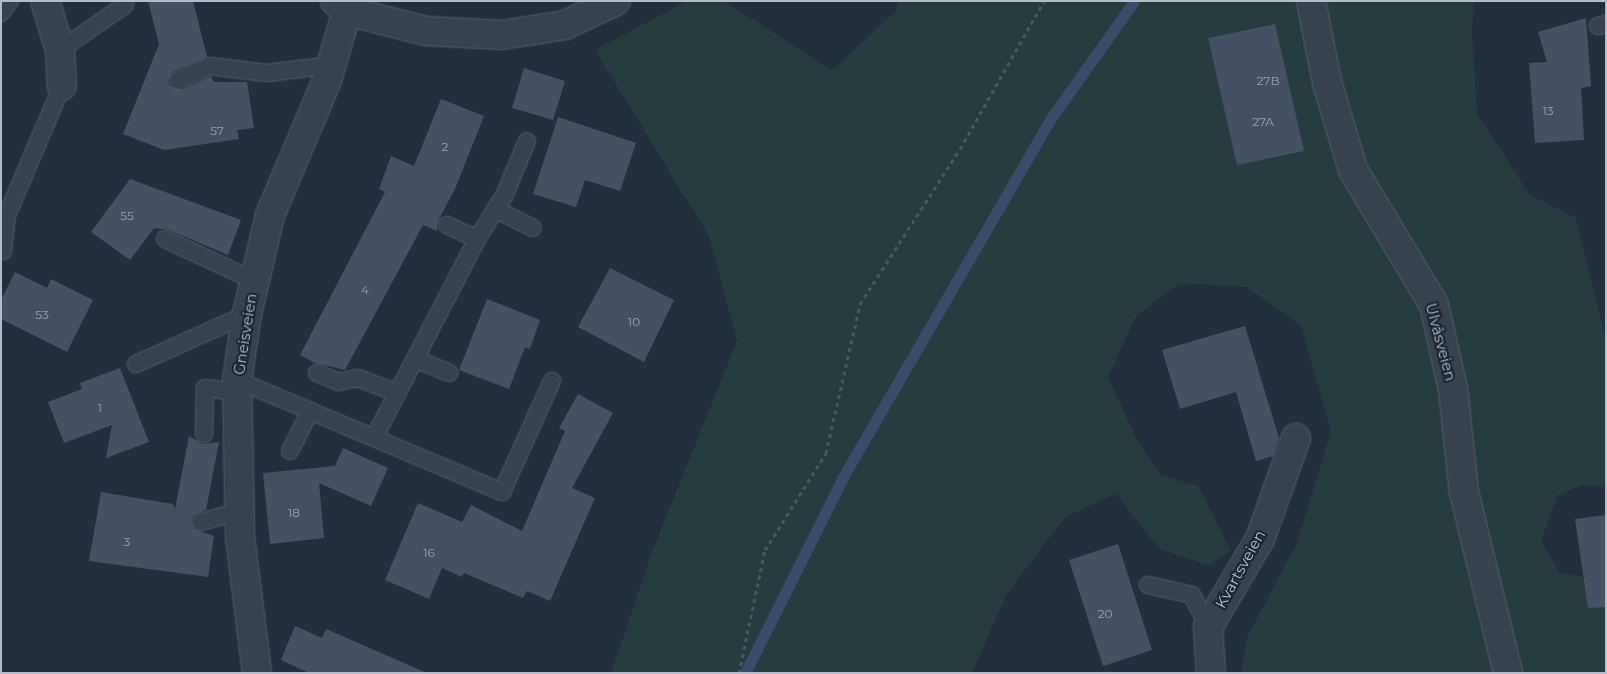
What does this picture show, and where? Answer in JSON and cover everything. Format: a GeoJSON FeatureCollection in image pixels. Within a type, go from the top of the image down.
{"type":"FeatureCollection","features":[{"type":"Feature","properties":{"kind":"street"},"geometry":{"type":"LineString","coordinates":[[46,1],[60,50],[62,86]]}},
{"type":"Feature","properties":{"kind":"street"},"geometry":{"type":"LineString","coordinates":[[341,6],[426,31],[502,35],[565,25],[579,10],[616,1]]}},
{"type":"Feature","properties":{"kind":"street","name":"Ulvåsveien"},"geometry":{"type":"LineString","coordinates":[[1311,1],[1327,82],[1353,170],[1434,305],[1453,389],[1464,492],[1508,673]]}},
{"type":"Feature","properties":{"kind":"street","name":"Gneisveien"},"geometry":{"type":"LineString","coordinates":[[257,673],[240,511],[237,386],[247,314],[270,215],[332,65],[341,6]]}},
{"type":"Feature","properties":{"kind":"street","name":"Kvartsveien"},"geometry":{"type":"LineString","coordinates":[[1208,627],[1260,540],[1296,438]]}},
{"type":"Feature","properties":{"kind":"street"},"geometry":{"type":"LineString","coordinates":[[1208,627],[1211,673]]}},
{"type":"Feature","properties":{"kind":"lane"},"geometry":{"type":"LineString","coordinates":[[1,13],[10,1]]}},
{"type":"Feature","properties":{"kind":"lane"},"geometry":{"type":"LineString","coordinates":[[60,50],[125,5]]}},
{"type":"Feature","properties":{"kind":"lane"},"geometry":{"type":"LineString","coordinates":[[178,82],[209,66],[267,73],[332,65]]}},
{"type":"Feature","properties":{"kind":"lane"},"geometry":{"type":"LineString","coordinates":[[3,252],[6,215],[62,86]]}},
{"type":"Feature","properties":{"kind":"lane"},"geometry":{"type":"LineString","coordinates":[[374,438],[477,239],[505,194],[527,141]]}},
{"type":"Feature","properties":{"kind":"lane"},"geometry":{"type":"LineString","coordinates":[[495,210],[533,228]]}},
{"type":"Feature","properties":{"kind":"lane"},"geometry":{"type":"LineString","coordinates":[[447,224],[477,239]]}},
{"type":"Feature","properties":{"kind":"lane"},"geometry":{"type":"LineString","coordinates":[[165,239],[254,281]]}},
{"type":"Feature","properties":{"kind":"lane"},"geometry":{"type":"LineString","coordinates":[[136,364],[247,314]]}},
{"type":"Feature","properties":{"kind":"lane"},"geometry":{"type":"LineString","coordinates":[[415,358],[449,373]]}},
{"type":"Feature","properties":{"kind":"lane"},"geometry":{"type":"LineString","coordinates":[[317,373],[338,382],[358,378],[397,393]]}},
{"type":"Feature","properties":{"kind":"lane"},"geometry":{"type":"LineString","coordinates":[[204,434],[205,388],[237,386],[310,411],[502,492],[552,381]]}},
{"type":"Feature","properties":{"kind":"lane"},"geometry":{"type":"LineString","coordinates":[[290,451],[310,411]]}},
{"type":"Feature","properties":{"kind":"lane"},"geometry":{"type":"LineString","coordinates":[[201,522],[240,511]]}},
{"type":"Feature","properties":{"kind":"lane"},"geometry":{"type":"LineString","coordinates":[[1148,585],[1192,595],[1208,627]]}},
{"type":"Feature","properties":{"kind":"path"},"geometry":{"type":"LineString","coordinates":[[739,673],[765,550],[826,453],[860,304],[960,149],[1044,1]]}},
{"type":"Feature","properties":{"kind":"green space"},"geometry":{"type":"Polygon","coordinates":[[[687,1],[724,1],[832,70],[895,12],[899,1],[1474,1],[1472,30],[1477,114],[1530,195],[1576,218],[1606,339],[1606,487],[1583,485],[1557,496],[1541,541],[1560,573],[1606,580],[1606,673],[1241,673],[1247,637],[1297,543],[1331,431],[1301,326],[1247,287],[1180,283],[1136,316],[1108,377],[1137,440],[1161,475],[1198,486],[1231,551],[1207,565],[1159,549],[1116,494],[1065,517],[1006,595],[972,673],[611,673],[651,555],[737,341],[709,236],[595,50],[687,1]]]}},
{"type":"Feature","properties":{"kind":"building"},"geometry":{"type":"Polygon","coordinates":[[[148,1],[193,1],[207,57],[173,72],[168,80],[169,86],[182,90],[211,76],[214,82],[247,82],[254,128],[237,130],[239,139],[164,150],[123,134],[159,44],[148,1]]]}},
{"type":"Feature","properties":{"kind":"building"},"geometry":{"type":"Polygon","coordinates":[[[1586,18],[1591,86],[1581,88],[1584,140],[1535,143],[1529,63],[1547,62],[1538,32],[1586,18]]]}},
{"type":"Feature","properties":{"kind":"building"},"geometry":{"type":"Polygon","coordinates":[[[1275,24],[1304,151],[1237,165],[1208,38],[1275,24]]]}},
{"type":"Feature","properties":{"kind":"building"},"geometry":{"type":"Polygon","coordinates":[[[524,68],[565,81],[553,120],[512,108],[524,68]]]}},
{"type":"Feature","properties":{"kind":"building"},"geometry":{"type":"Polygon","coordinates":[[[441,99],[484,116],[455,189],[438,221],[437,231],[423,225],[345,370],[315,363],[300,355],[385,192],[379,189],[391,156],[414,166],[441,99]]]}},
{"type":"Feature","properties":{"kind":"building"},"geometry":{"type":"Polygon","coordinates":[[[558,117],[636,143],[620,191],[585,180],[576,207],[533,194],[558,117]]]}},
{"type":"Feature","properties":{"kind":"building"},"geometry":{"type":"Polygon","coordinates":[[[130,179],[241,220],[228,255],[169,230],[154,228],[130,260],[91,232],[130,179]]]}},
{"type":"Feature","properties":{"kind":"building"},"geometry":{"type":"Polygon","coordinates":[[[610,268],[674,300],[644,362],[578,327],[610,268]]]}},
{"type":"Feature","properties":{"kind":"building"},"geometry":{"type":"Polygon","coordinates":[[[15,272],[47,288],[51,279],[93,300],[67,352],[1,319],[1,300],[15,272]]]}},
{"type":"Feature","properties":{"kind":"building"},"geometry":{"type":"Polygon","coordinates":[[[487,299],[540,320],[530,349],[525,347],[509,389],[459,370],[487,299]]]}},
{"type":"Feature","properties":{"kind":"building"},"geometry":{"type":"Polygon","coordinates":[[[1245,326],[1279,438],[1273,456],[1256,461],[1236,392],[1180,409],[1162,350],[1245,326]]]}},
{"type":"Feature","properties":{"kind":"building"},"geometry":{"type":"Polygon","coordinates":[[[120,368],[149,442],[106,458],[112,425],[64,443],[48,402],[82,389],[80,383],[120,368]]]}},
{"type":"Feature","properties":{"kind":"building"},"geometry":{"type":"Polygon","coordinates":[[[578,394],[613,413],[572,488],[595,498],[550,601],[527,591],[523,598],[464,573],[462,577],[442,568],[429,599],[385,580],[418,503],[462,522],[471,505],[522,531],[565,431],[559,428],[578,394]]]}},
{"type":"Feature","properties":{"kind":"building"},"geometry":{"type":"Polygon","coordinates":[[[189,436],[203,444],[219,442],[206,510],[194,515],[191,520],[194,529],[214,536],[208,577],[89,561],[101,492],[173,504],[175,509],[189,436]]]}},
{"type":"Feature","properties":{"kind":"building"},"geometry":{"type":"Polygon","coordinates":[[[343,448],[388,468],[371,506],[319,483],[324,538],[270,544],[263,473],[335,466],[343,448]]]}},
{"type":"Feature","properties":{"kind":"building"},"geometry":{"type":"Polygon","coordinates":[[[1606,515],[1606,607],[1588,608],[1575,519],[1606,515]]]}},
{"type":"Feature","properties":{"kind":"building"},"geometry":{"type":"Polygon","coordinates":[[[1118,544],[1152,650],[1103,666],[1069,560],[1118,544]]]}},
{"type":"Feature","properties":{"kind":"building"},"geometry":{"type":"Polygon","coordinates":[[[295,626],[322,638],[326,629],[427,673],[309,673],[281,660],[295,626]]]}},
{"type":"Feature","properties":{"kind":"waterway"},"geometry":{"type":"LineString","coordinates":[[745,673],[843,477],[1052,117],[1134,1]]}}]}
